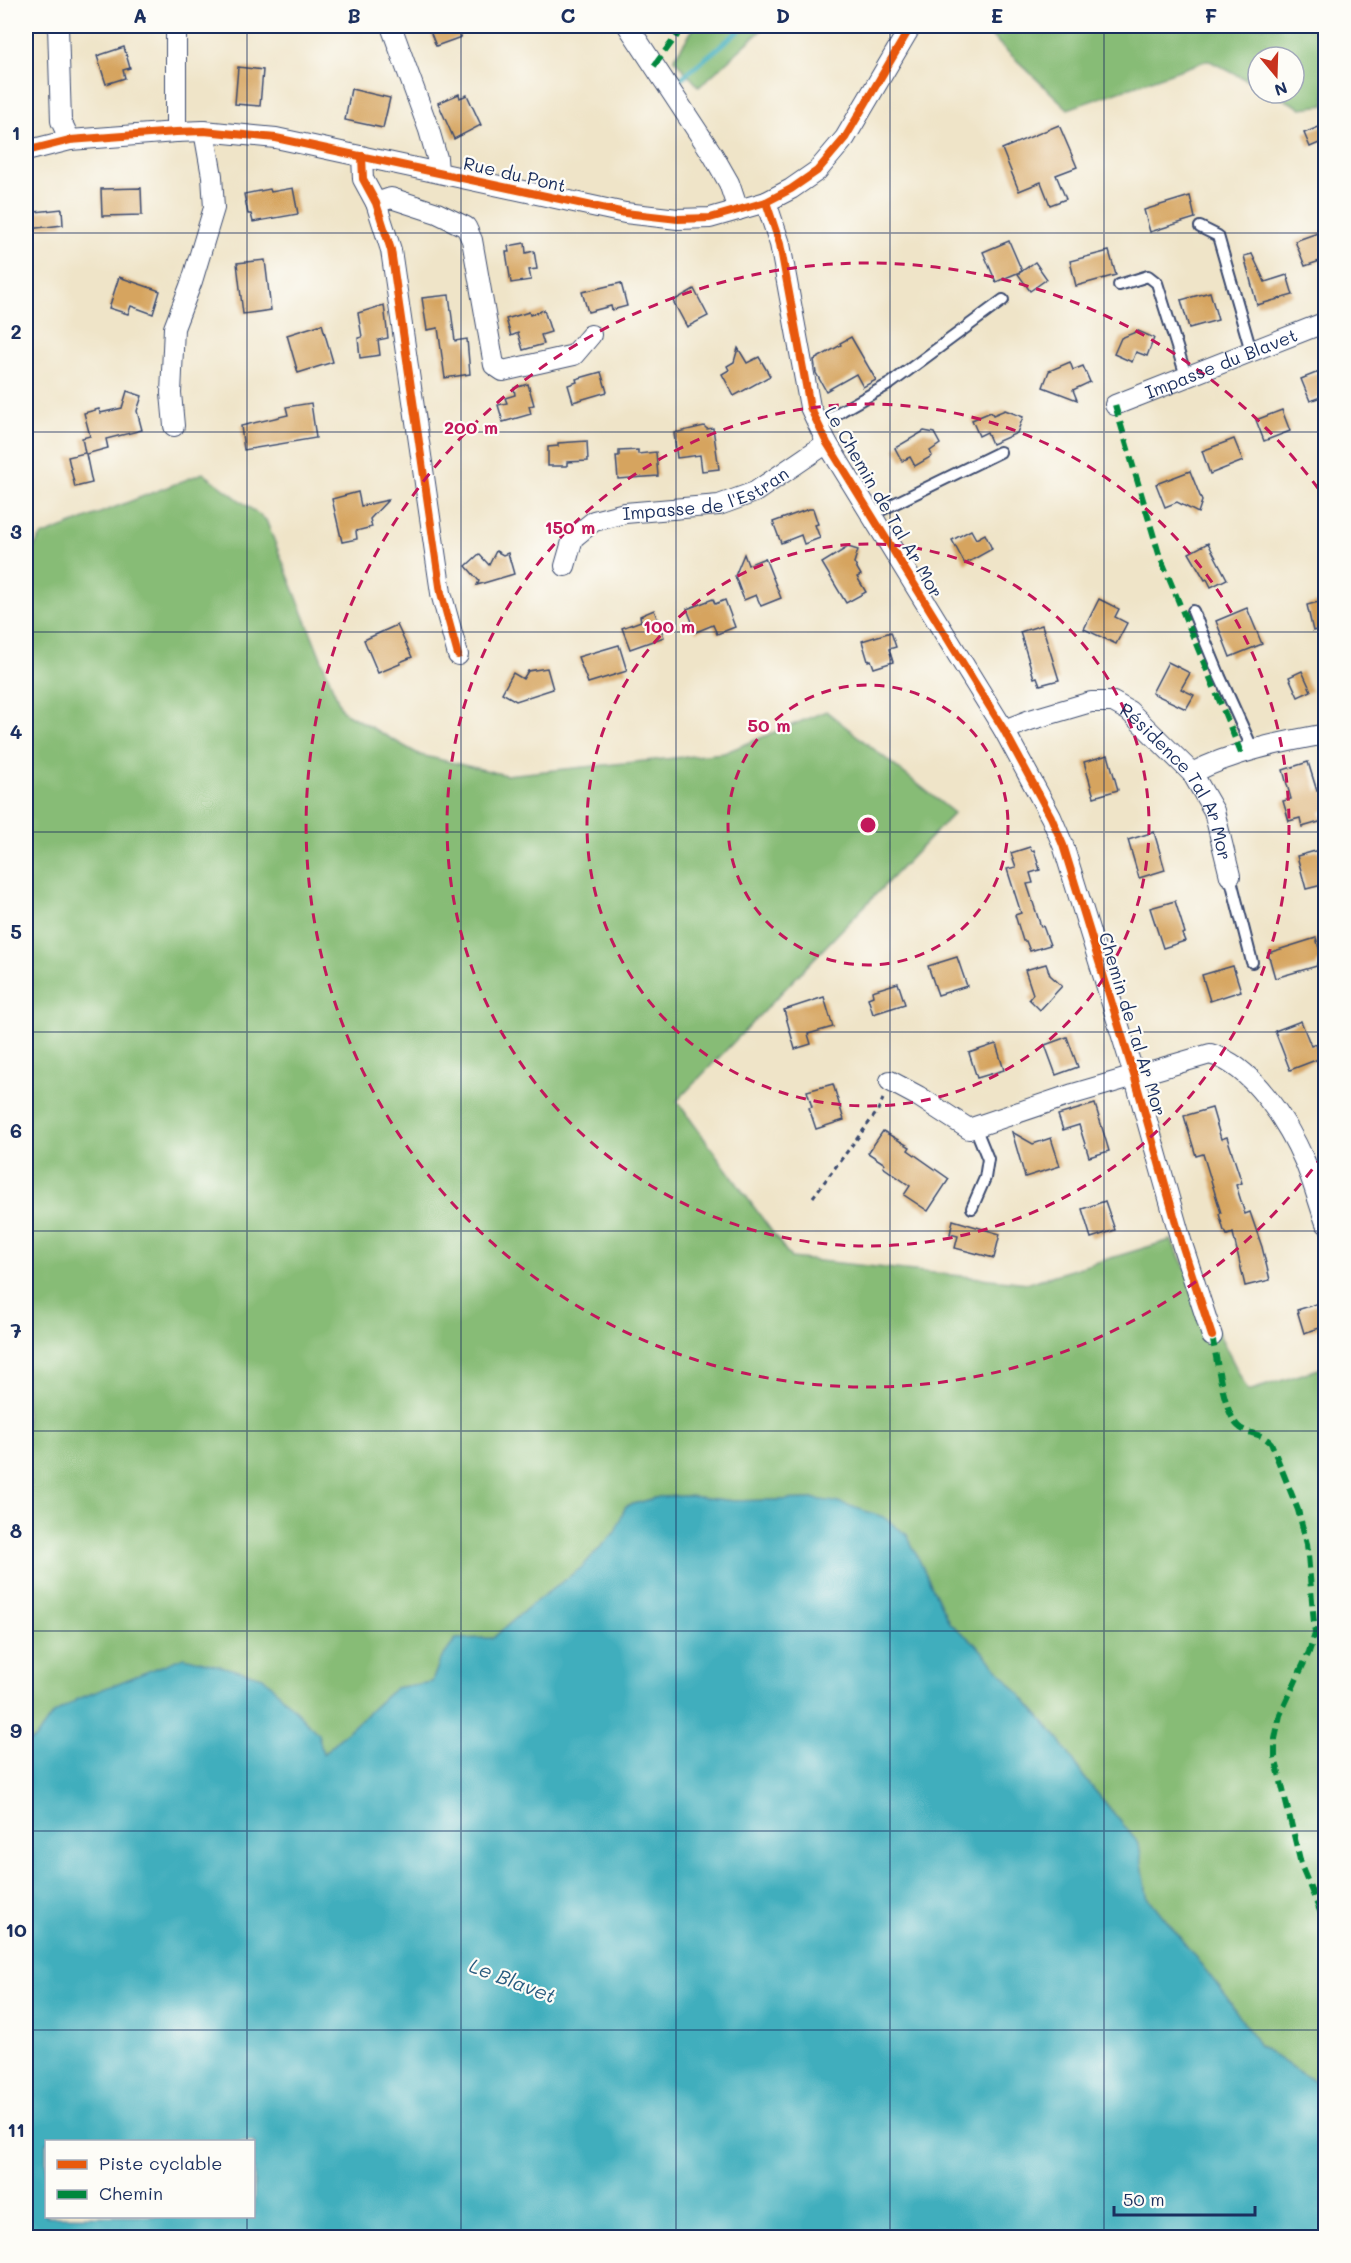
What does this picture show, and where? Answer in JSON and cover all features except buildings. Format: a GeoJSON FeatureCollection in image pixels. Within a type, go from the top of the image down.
{"type":"FeatureCollection","features":[{"type":"Feature","properties":{"kind":"street"},"geometry":{"type":"LineString","coordinates":[[58,26],[61,121],[70,140]]}},
{"type":"Feature","properties":{"kind":"street"},"geometry":{"type":"LineString","coordinates":[[176,26],[176,132]]}},
{"type":"Feature","properties":{"kind":"street"},"geometry":{"type":"LineString","coordinates":[[391,26],[429,130],[437,158],[438,172]]}},
{"type":"Feature","properties":{"kind":"street"},"geometry":{"type":"LineString","coordinates":[[628,26],[713,155],[729,183],[738,210]]}},
{"type":"Feature","properties":{"kind":"street","name":"Rue du Pont"},"geometry":{"type":"LineString","coordinates":[[26,151],[70,140],[176,132],[204,131],[276,138],[625,213],[678,219],[710,218],[766,202],[791,189],[817,171],[845,138],[911,26]]}},
{"type":"Feature","properties":{"kind":"street"},"geometry":{"type":"LineString","coordinates":[[174,426],[171,393],[174,328],[192,281],[213,208],[212,176],[204,131]]}},
{"type":"Feature","properties":{"kind":"street"},"geometry":{"type":"LineString","coordinates":[[362,156],[363,179],[376,203],[391,250],[441,593],[458,655]]}},
{"type":"Feature","properties":{"kind":"street"},"geometry":{"type":"LineString","coordinates":[[376,203],[391,198],[437,213],[466,227],[472,240],[494,365],[503,371],[574,355],[591,335]]}},
{"type":"Feature","properties":{"kind":"street","name":"Le Chemin de Tal Ar Mor"},"geometry":{"type":"LineString","coordinates":[[766,202],[780,244],[810,407],[823,435],[871,515],[1004,730]]}},
{"type":"Feature","properties":{"kind":"street","name":"Impasse du Blavet"},"geometry":{"type":"LineString","coordinates":[[1115,405],[1326,322]]}},
{"type":"Feature","properties":{"kind":"street","name":"Impasse de l'Estran"},"geometry":{"type":"LineString","coordinates":[[565,566],[573,538],[594,521],[625,513],[719,506],[755,492],[823,435]]}},
{"type":"Feature","properties":{"kind":"street","name":"Résidence Tal Ar Mor"},"geometry":{"type":"LineString","coordinates":[[1004,730],[1092,702],[1113,702],[1129,711],[1192,773],[1214,811],[1230,876]]}},
{"type":"Feature","properties":{"kind":"street","name":"Chemin de Tal Ar Mor"},"geometry":{"type":"LineString","coordinates":[[1004,730],[1052,817],[1063,845],[1134,1076],[1182,1244],[1212,1336]]}},
{"type":"Feature","properties":{"kind":"street"},"geometry":{"type":"LineString","coordinates":[[1192,773],[1253,750],[1326,734]]}},
{"type":"Feature","properties":{"kind":"street"},"geometry":{"type":"LineString","coordinates":[[890,1081],[969,1129],[1210,1054],[1225,1058],[1259,1089],[1282,1119],[1305,1162],[1326,1223]]}},
{"type":"Feature","properties":{"kind":"lane"},"geometry":{"type":"LineString","coordinates":[[1200,227],[1218,236],[1251,351]]}},
{"type":"Feature","properties":{"kind":"lane"},"geometry":{"type":"LineString","coordinates":[[1119,285],[1148,276],[1157,283],[1186,376]]}},
{"type":"Feature","properties":{"kind":"lane"},"geometry":{"type":"LineString","coordinates":[[823,435],[843,410],[891,383],[1003,300]]}},
{"type":"Feature","properties":{"kind":"lane"},"geometry":{"type":"LineString","coordinates":[[871,515],[1000,452]]}},
{"type":"Feature","properties":{"kind":"lane"},"geometry":{"type":"LineString","coordinates":[[1193,611],[1253,750]]}},
{"type":"Feature","properties":{"kind":"lane"},"geometry":{"type":"LineString","coordinates":[[1230,876],[1252,962]]}},
{"type":"Feature","properties":{"kind":"lane"},"geometry":{"type":"LineString","coordinates":[[972,1208],[985,1178],[988,1159],[975,1127]]}},
{"type":"Feature","properties":{"kind":"path"},"geometry":{"type":"LineString","coordinates":[[813,1197],[879,1109],[890,1081]]}},
{"type":"Feature","properties":{"kind":"green space"},"geometry":{"type":"Polygon","coordinates":[[[695,26],[766,26],[699,87],[674,59],[695,26]]]}},
{"type":"Feature","properties":{"kind":"green space"},"geometry":{"type":"Polygon","coordinates":[[[989,26],[1317,26],[1325,59],[1325,105],[1301,108],[1295,105],[1306,105],[1306,45],[1246,45],[1246,80],[1208,60],[1068,109],[986,31],[989,26]]]}},
{"type":"Feature","properties":{"kind":"green space"},"geometry":{"type":"Polygon","coordinates":[[[203,473],[266,520],[342,711],[420,755],[506,775],[724,753],[826,711],[954,813],[677,1101],[791,1258],[1028,1283],[1171,1240],[1248,1391],[1325,1367],[1325,2089],[1259,2046],[1225,1995],[1147,1896],[1139,1844],[1083,1776],[1059,1739],[975,1643],[950,1624],[907,1535],[814,1499],[734,1501],[688,1496],[659,1497],[626,1506],[615,1532],[582,1567],[531,1605],[493,1638],[456,1639],[440,1661],[432,1682],[395,1688],[323,1754],[52,1715],[36,1738],[26,1743],[26,559],[41,536],[203,473]]]}},
{"type":"Feature","properties":{"kind":"water","name":"Le Blavet"},"geometry":{"type":"Polygon","coordinates":[[[688,1496],[734,1501],[814,1499],[841,1503],[883,1517],[907,1535],[950,1624],[975,1643],[1059,1739],[1083,1776],[1139,1844],[1147,1896],[1225,1995],[1259,2046],[1325,2089],[1325,2237],[26,2237],[26,1744],[36,1738],[52,1715],[78,1699],[184,1657],[263,1677],[318,1734],[323,1754],[395,1688],[432,1682],[440,1661],[456,1639],[493,1638],[531,1605],[582,1567],[615,1532],[626,1506],[659,1497],[688,1496]]]}},
{"type":"Feature","properties":{"kind":"waterway"},"geometry":{"type":"LineString","coordinates":[[680,79],[745,26]]}},
{"type":"Feature","properties":{"kind":"marked path"},"geometry":{"type":"LineString","coordinates":[[654,66],[684,26]]}},
{"type":"Feature","properties":{"kind":"marked path"},"geometry":{"type":"LineString","coordinates":[[1115,405],[1159,554],[1241,753]]}},
{"type":"Feature","properties":{"kind":"marked path"},"geometry":{"type":"LineString","coordinates":[[1212,1336],[1228,1409],[1238,1426],[1271,1443],[1298,1510],[1307,1544],[1315,1634],[1280,1715],[1275,1739],[1275,1757],[1302,1868],[1326,1925]]}},
{"type":"Feature","properties":{"kind":"cycle path"},"geometry":{"type":"LineString","coordinates":[[26,151],[70,140],[176,132],[204,131],[276,138],[625,213],[678,219],[710,218],[766,202],[791,189],[817,171],[845,138],[911,26]]}},
{"type":"Feature","properties":{"kind":"cycle path"},"geometry":{"type":"LineString","coordinates":[[362,156],[363,179],[376,203],[391,250],[441,593],[458,655]]}},
{"type":"Feature","properties":{"kind":"cycle path"},"geometry":{"type":"LineString","coordinates":[[766,202],[780,244],[810,407],[827,443],[1004,730],[1051,817],[1063,845],[1134,1075],[1182,1244],[1212,1336]]}}]}
